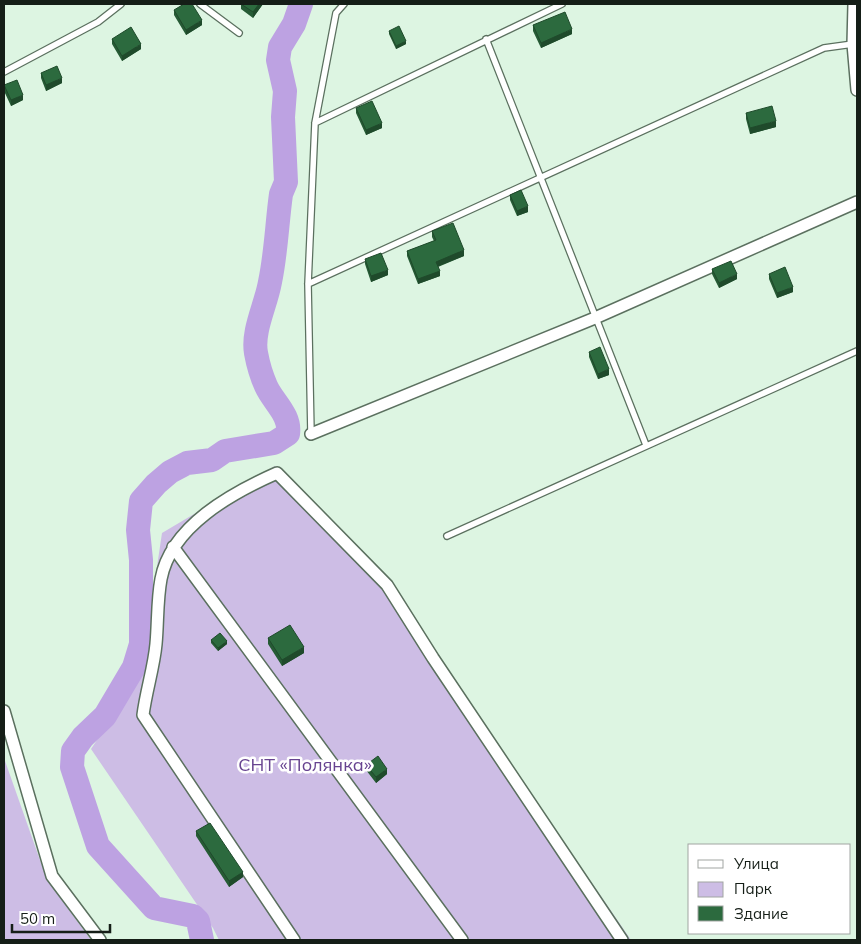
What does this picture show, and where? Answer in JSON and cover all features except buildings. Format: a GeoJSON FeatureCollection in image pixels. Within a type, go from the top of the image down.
{"type":"FeatureCollection","features":[{"type":"Feature","properties":{"kind":"street"},"geometry":{"type":"LineString","coordinates":[[854,4],[853,44],[857,90]]}},
{"type":"Feature","properties":{"kind":"street"},"geometry":{"type":"LineString","coordinates":[[311,434],[595,318],[857,202]]}},
{"type":"Feature","properties":{"kind":"street"},"geometry":{"type":"LineString","coordinates":[[294,940],[143,715],[156,646],[161,578],[173,547],[197,522],[243,488],[277,473],[387,585],[433,658],[622,940]]}},
{"type":"Feature","properties":{"kind":"street"},"geometry":{"type":"LineString","coordinates":[[173,547],[462,940]]}},
{"type":"Feature","properties":{"kind":"street"},"geometry":{"type":"LineString","coordinates":[[4,711],[52,876],[100,940]]}},
{"type":"Feature","properties":{"kind":"lane"},"geometry":{"type":"LineString","coordinates":[[4,72],[98,22],[121,4]]}},
{"type":"Feature","properties":{"kind":"lane"},"geometry":{"type":"LineString","coordinates":[[200,4],[239,33]]}},
{"type":"Feature","properties":{"kind":"lane"},"geometry":{"type":"LineString","coordinates":[[311,434],[308,284],[316,123],[336,13],[344,4]]}},
{"type":"Feature","properties":{"kind":"lane"},"geometry":{"type":"LineString","coordinates":[[316,123],[486,39],[562,4]]}},
{"type":"Feature","properties":{"kind":"lane"},"geometry":{"type":"LineString","coordinates":[[486,39],[646,445]]}},
{"type":"Feature","properties":{"kind":"lane"},"geometry":{"type":"LineString","coordinates":[[308,284],[824,48],[853,44]]}},
{"type":"Feature","properties":{"kind":"lane"},"geometry":{"type":"LineString","coordinates":[[447,536],[857,351]]}},
{"type":"Feature","properties":{"kind":"green space","name":"СНТ «Полянка»"},"geometry":{"type":"Polygon","coordinates":[[[275,466],[380,582],[419,631],[631,940],[219,940],[213,928],[91,749],[141,674],[162,533],[275,466]]]}},
{"type":"Feature","properties":{"kind":"green space"},"geometry":{"type":"Polygon","coordinates":[[[4,758],[47,880],[91,940],[4,940],[4,758]]]}},
{"type":"Feature","properties":{"kind":"waterway"},"geometry":{"type":"LineString","coordinates":[[202,940],[198,921],[193,916],[154,908],[98,846],[72,767],[73,751],[83,737],[105,716],[134,667],[141,644],[141,560],[138,530],[141,501],[170,472],[187,463],[212,460],[225,451],[274,443],[288,434],[287,421],[263,379],[255,345],[272,271],[281,194],[286,182],[283,117],[285,91],[278,60],[280,47],[294,24],[301,4]]}}]}
